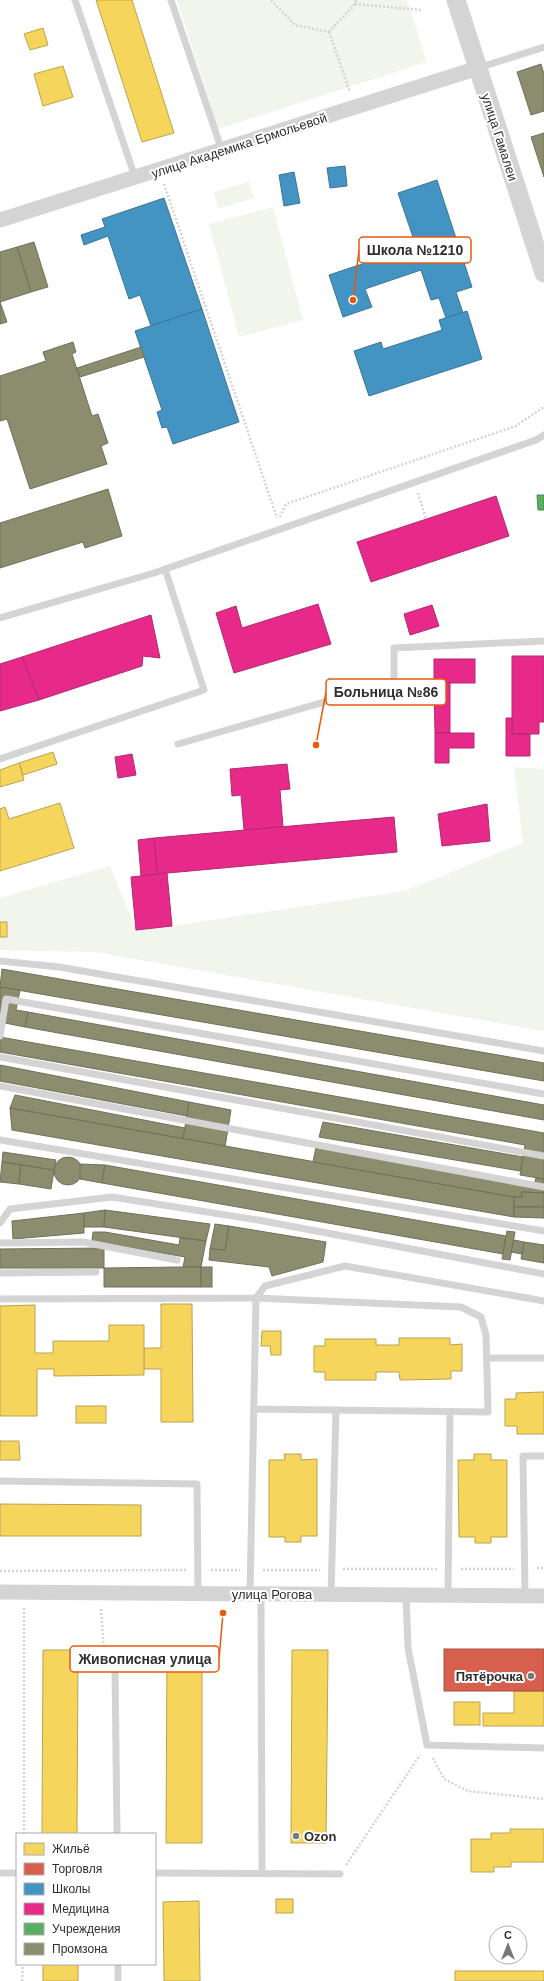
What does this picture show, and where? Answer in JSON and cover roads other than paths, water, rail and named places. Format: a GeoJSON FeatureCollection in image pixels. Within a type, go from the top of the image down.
{"type":"FeatureCollection","features":[{"type":"Feature","properties":{"kind":"street","name":"улица Гамалеи"},"geometry":{"type":"LineString","coordinates":[[456,0],[544,273]]}},
{"type":"Feature","properties":{"kind":"street","name":"улица Академика Ермольевой"},"geometry":{"type":"LineString","coordinates":[[0,220],[478,68]]}},
{"type":"Feature","properties":{"kind":"street","name":"улица Рогова"},"geometry":{"type":"LineString","coordinates":[[0,1592],[544,1596]]}},
{"type":"Feature","properties":{"kind":"lane"},"geometry":{"type":"LineString","coordinates":[[75,0],[136,178]]}},
{"type":"Feature","properties":{"kind":"lane"},"geometry":{"type":"LineString","coordinates":[[171,0],[222,150]]}},
{"type":"Feature","properties":{"kind":"lane"},"geometry":{"type":"LineString","coordinates":[[478,68],[544,47]]}},
{"type":"Feature","properties":{"kind":"lane"},"geometry":{"type":"LineString","coordinates":[[0,618],[165,569],[536,440],[544,435]]}},
{"type":"Feature","properties":{"kind":"lane"},"geometry":{"type":"LineString","coordinates":[[0,759],[204,690],[165,569]]}},
{"type":"Feature","properties":{"kind":"lane"},"geometry":{"type":"LineString","coordinates":[[178,744],[394,682],[394,648],[544,641]]}},
{"type":"Feature","properties":{"kind":"lane"},"geometry":{"type":"LineString","coordinates":[[0,961],[59,967],[544,1051]]}},
{"type":"Feature","properties":{"kind":"lane"},"geometry":{"type":"LineString","coordinates":[[0,1036],[6,999],[544,1094]]}},
{"type":"Feature","properties":{"kind":"lane"},"geometry":{"type":"LineString","coordinates":[[0,1057],[544,1156]]}},
{"type":"Feature","properties":{"kind":"lane"},"geometry":{"type":"LineString","coordinates":[[0,1086],[544,1187]]}},
{"type":"Feature","properties":{"kind":"lane"},"geometry":{"type":"LineString","coordinates":[[0,1140],[544,1230]]}},
{"type":"Feature","properties":{"kind":"lane"},"geometry":{"type":"LineString","coordinates":[[0,1223],[10,1209],[112,1197],[258,1220],[544,1274]]}},
{"type":"Feature","properties":{"kind":"lane"},"geometry":{"type":"LineString","coordinates":[[0,1243],[83,1242],[177,1260]]}},
{"type":"Feature","properties":{"kind":"lane"},"geometry":{"type":"LineString","coordinates":[[262,1873],[255,1594],[250,1570],[256,1298],[265,1286],[345,1266],[544,1301]]}},
{"type":"Feature","properties":{"kind":"lane"},"geometry":{"type":"LineString","coordinates":[[0,1273],[96,1272]]}},
{"type":"Feature","properties":{"kind":"lane"},"geometry":{"type":"LineString","coordinates":[[0,1299],[256,1298],[461,1307],[481,1317],[486,1335],[488,1412],[254,1409]]}},
{"type":"Feature","properties":{"kind":"lane"},"geometry":{"type":"LineString","coordinates":[[487,1358],[544,1358]]}},
{"type":"Feature","properties":{"kind":"lane"},"geometry":{"type":"LineString","coordinates":[[331,1594],[336,1410]]}},
{"type":"Feature","properties":{"kind":"lane"},"geometry":{"type":"LineString","coordinates":[[448,1595],[450,1412]]}},
{"type":"Feature","properties":{"kind":"lane"},"geometry":{"type":"LineString","coordinates":[[525,1596],[523,1456],[544,1456]]}},
{"type":"Feature","properties":{"kind":"lane"},"geometry":{"type":"LineString","coordinates":[[0,1481],[197,1484],[198,1593]]}},
{"type":"Feature","properties":{"kind":"lane"},"geometry":{"type":"LineString","coordinates":[[406,1595],[408,1648],[427,1746],[544,1748]]}},
{"type":"Feature","properties":{"kind":"lane"},"geometry":{"type":"LineString","coordinates":[[115,1667],[117,1833]]}},
{"type":"Feature","properties":{"kind":"lane"},"geometry":{"type":"LineString","coordinates":[[156,1872],[340,1874]]}},
{"type":"Feature","properties":{"kind":"lane"},"geometry":{"type":"LineString","coordinates":[[0,1873],[16,1873]]}},
{"type":"Feature","properties":{"kind":"lane"},"geometry":{"type":"LineString","coordinates":[[118,1965],[118,1981]]}},
{"type":"Feature","properties":{"kind":"place","name":"Школа №1210"},"geometry":{"type":"Point","coordinates":[353,300]}},
{"type":"Feature","properties":{"kind":"place","name":"Больница №86"},"geometry":{"type":"Point","coordinates":[316,745]}},
{"type":"Feature","properties":{"kind":"place","name":"Живописная улица"},"geometry":{"type":"Point","coordinates":[223,1613]}},
{"type":"Feature","properties":{"kind":"place","name":"Пятёрочка"},"geometry":{"type":"Point","coordinates":[531,1676]}},
{"type":"Feature","properties":{"kind":"place","name":"Ozon"},"geometry":{"type":"Point","coordinates":[296,1836]}}]}
